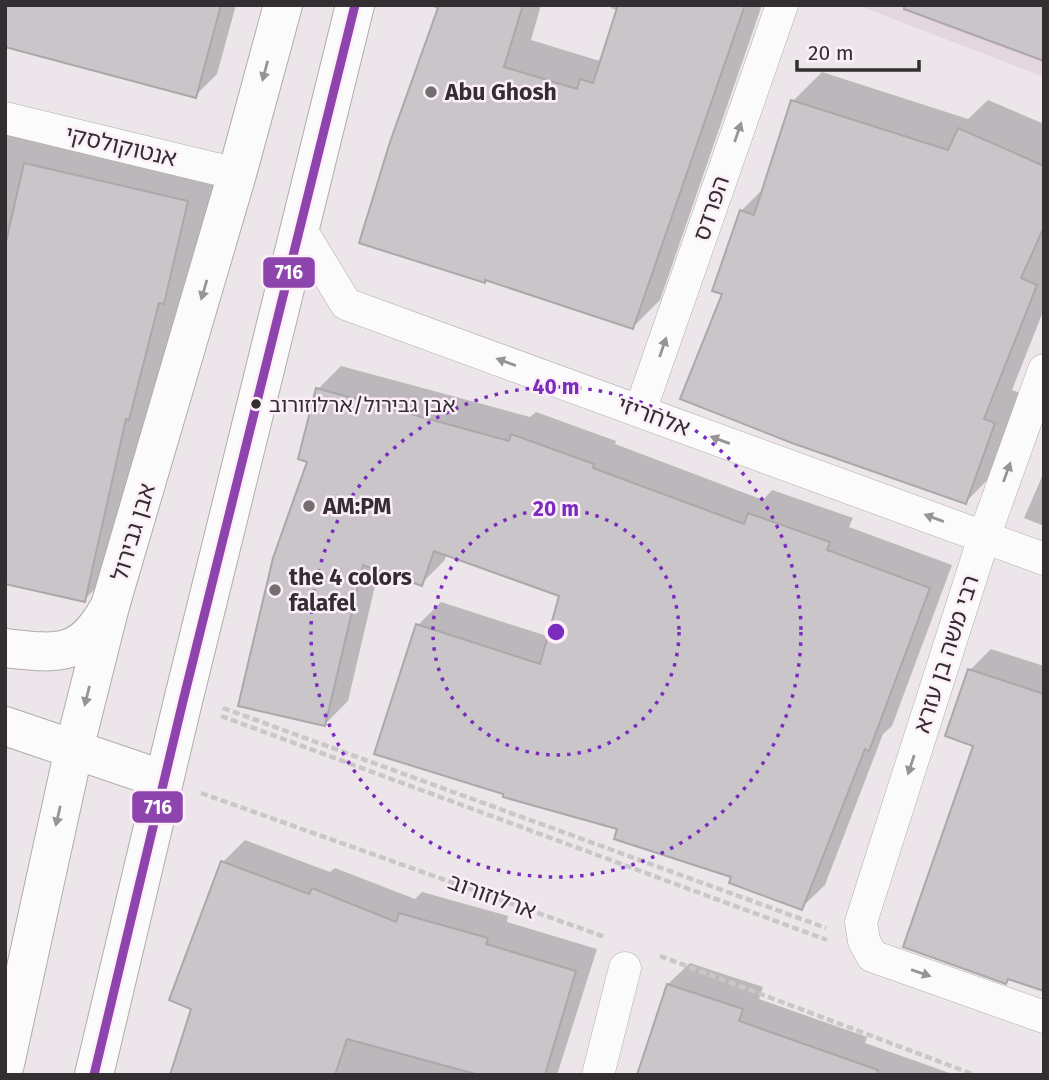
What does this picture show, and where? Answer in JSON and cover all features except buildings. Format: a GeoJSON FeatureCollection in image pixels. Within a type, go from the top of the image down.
{"type":"FeatureCollection","features":[{"type":"Feature","properties":{"kind":"main road","name":"אבן גבירול"},"geometry":{"type":"LineString","coordinates":[[5,1064],[74,749],[110,606],[237,174],[283,5]]}},
{"type":"Feature","properties":{"kind":"main road"},"geometry":{"type":"LineString","coordinates":[[94,1075],[355,5]]}},
{"type":"Feature","properties":{"kind":"main road"},"geometry":{"type":"LineString","coordinates":[[5,648],[59,650],[77,646],[90,636],[110,606]]}},
{"type":"Feature","properties":{"kind":"main road"},"geometry":{"type":"LineString","coordinates":[[5,726],[164,780]]}},
{"type":"Feature","properties":{"kind":"street","name":"הפרדס"},"geometry":{"type":"LineString","coordinates":[[640,411],[782,5]]}},
{"type":"Feature","properties":{"kind":"street","name":"אנטוקולסקי"},"geometry":{"type":"LineString","coordinates":[[5,118],[237,174]]}},
{"type":"Feature","properties":{"kind":"street","name":"אלחריזי"},"geometry":{"type":"LineString","coordinates":[[301,230],[346,304],[1044,558]]}},
{"type":"Feature","properties":{"kind":"street","name":"רבי משה בן עזרא"},"geometry":{"type":"LineString","coordinates":[[868,949],[861,922],[984,537],[1044,370]]}},
{"type":"Feature","properties":{"kind":"street"},"geometry":{"type":"LineString","coordinates":[[868,949],[1044,1017]]}},
{"type":"Feature","properties":{"kind":"street"},"geometry":{"type":"LineString","coordinates":[[598,1075],[621,954]]}},
{"type":"Feature","properties":{"kind":"path"},"geometry":{"type":"LineString","coordinates":[[219,707],[868,949]]}},
{"type":"Feature","properties":{"kind":"path"},"geometry":{"type":"LineString","coordinates":[[217,715],[868,949]]}},
{"type":"Feature","properties":{"kind":"path","name":"ארלוזורוב"},"geometry":{"type":"LineString","coordinates":[[164,780],[621,954]]}},
{"type":"Feature","properties":{"kind":"path"},"geometry":{"type":"LineString","coordinates":[[656,955],[975,1075]]}},
{"type":"Feature","properties":{"kind":"shaded area"},"geometry":{"type":"Polygon","coordinates":[[[857,5],[1044,5],[1044,77],[857,5]]]}},
{"type":"Feature","properties":{"kind":"transit line","name":"716"},"geometry":{"type":"LineString","coordinates":[[94,1075],[183,701],[355,5]]}},
{"type":"Feature","properties":{"kind":"place","name":"Abu Ghosh"},"geometry":{"type":"Point","coordinates":[431,92]}},
{"type":"Feature","properties":{"kind":"place","name":"אבן גבירול/ארלוזורוב"},"geometry":{"type":"Point","coordinates":[256,404]}},
{"type":"Feature","properties":{"kind":"place","name":"AM:PM"},"geometry":{"type":"Point","coordinates":[309,506]}},
{"type":"Feature","properties":{"kind":"place","name":"the 4 colors falafel"},"geometry":{"type":"Point","coordinates":[275,590]}}]}
